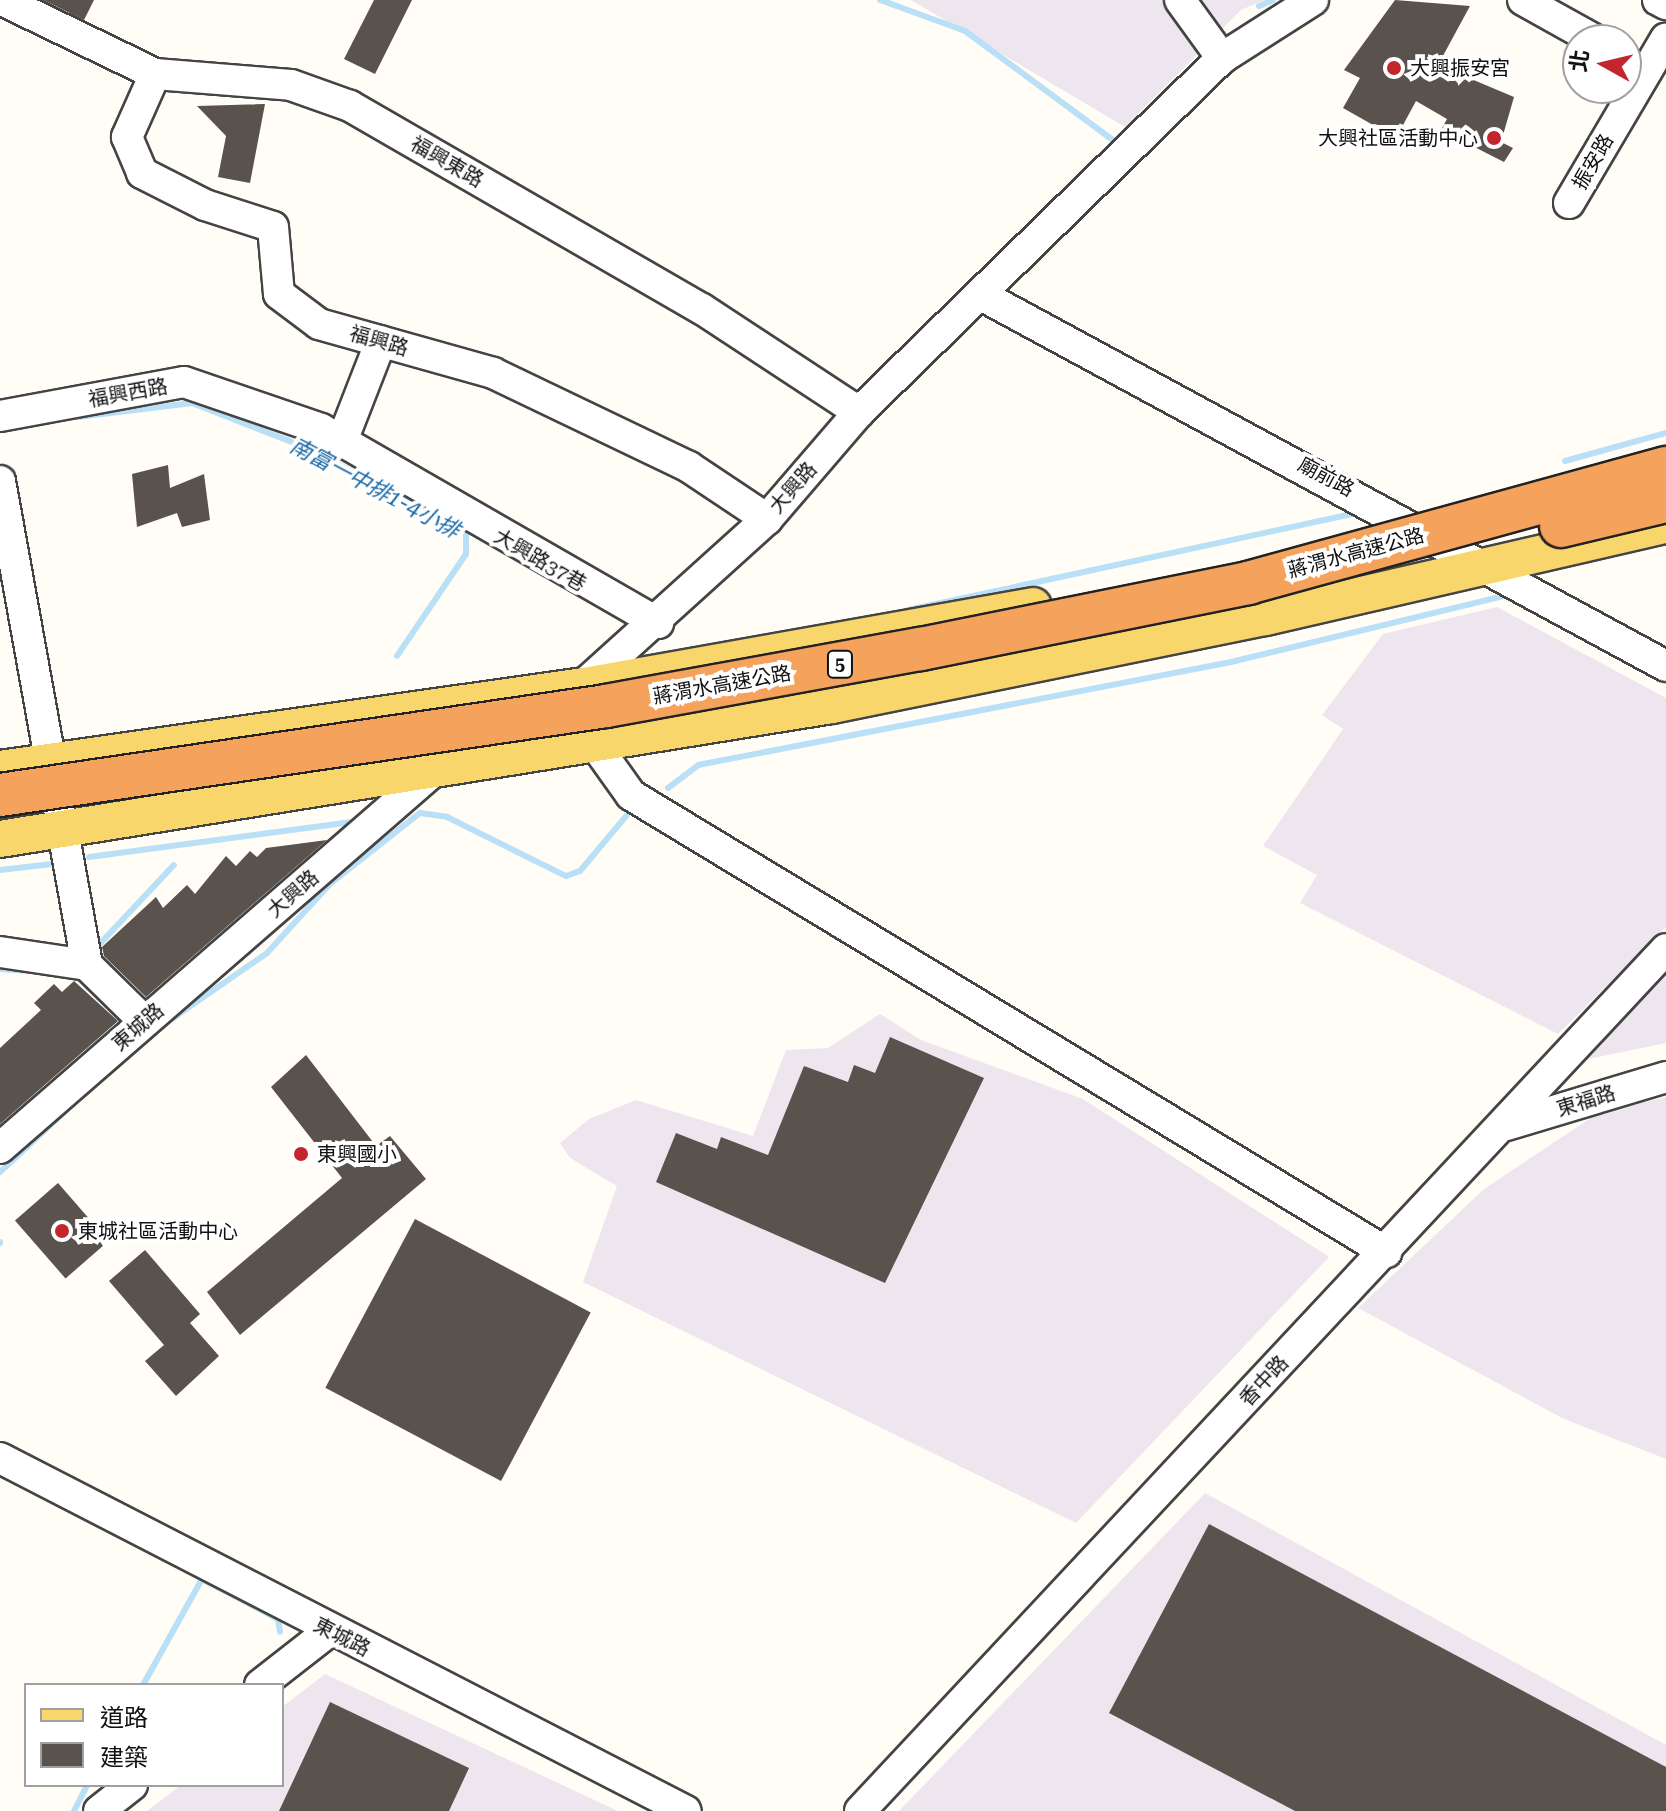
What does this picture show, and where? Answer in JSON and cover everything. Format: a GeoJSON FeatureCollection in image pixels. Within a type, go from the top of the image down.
{"type":"FeatureCollection","features":[{"type":"Feature","properties":{"kind":"highway","name":"蔣渭水高速公路"},"geometry":{"type":"LineString","coordinates":[[0,795],[606,706],[921,649],[1248,583],[1666,468]]}},
{"type":"Feature","properties":{"kind":"highway","name":"蔣渭水高速公路"},"geometry":{"type":"LineString","coordinates":[[0,819],[702,716],[1054,650],[1666,501]]}},
{"type":"Feature","properties":{"kind":"main road"},"geometry":{"type":"LineString","coordinates":[[0,769],[584,686],[1233,570],[1409,521],[1666,460]]}},
{"type":"Feature","properties":{"kind":"main road"},"geometry":{"type":"LineString","coordinates":[[0,839],[65,832],[424,776],[783,714],[1266,617],[1666,525]]}},
{"type":"Feature","properties":{"kind":"main road"},"geometry":{"type":"LineString","coordinates":[[777,652],[808,677],[783,714]]}},
{"type":"Feature","properties":{"kind":"main road"},"geometry":{"type":"LineString","coordinates":[[239,735],[222,751],[217,772],[246,804]]}},
{"type":"Feature","properties":{"kind":"street","name":"福興東路"},"geometry":{"type":"LineString","coordinates":[[2,0],[155,74],[291,85],[350,106],[702,309],[859,412]]}},
{"type":"Feature","properties":{"kind":"street"},"geometry":{"type":"LineString","coordinates":[[1180,0],[1222,58]]}},
{"type":"Feature","properties":{"kind":"street","name":"大興路"},"geometry":{"type":"LineString","coordinates":[[242,939],[424,776],[584,686],[658,623],[767,519],[859,412],[1222,58],[1313,0]]}},
{"type":"Feature","properties":{"kind":"street"},"geometry":{"type":"LineString","coordinates":[[1523,0],[1566,24]]}},
{"type":"Feature","properties":{"kind":"street"},"geometry":{"type":"LineString","coordinates":[[1658,0],[1666,4]]}},
{"type":"Feature","properties":{"kind":"street","name":"振安路"},"geometry":{"type":"LineString","coordinates":[[1569,203],[1666,38]]}},
{"type":"Feature","properties":{"kind":"street","name":"福興路"},"geometry":{"type":"LineString","coordinates":[[155,74],[127,137],[142,173],[205,205],[273,227],[279,294],[319,324],[493,373],[689,467],[767,519]]}},
{"type":"Feature","properties":{"kind":"street","name":"廟前路"},"geometry":{"type":"LineString","coordinates":[[981,295],[1409,521],[1666,666]]}},
{"type":"Feature","properties":{"kind":"street"},"geometry":{"type":"LineString","coordinates":[[342,441],[381,341]]}},
{"type":"Feature","properties":{"kind":"street","name":"福興西路"},"geometry":{"type":"LineString","coordinates":[[0,416],[184,382],[342,441]]}},
{"type":"Feature","properties":{"kind":"street","name":"大興路37巷"},"geometry":{"type":"LineString","coordinates":[[342,441],[658,623]]}},
{"type":"Feature","properties":{"kind":"street"},"geometry":{"type":"LineString","coordinates":[[0,481],[87,965]]}},
{"type":"Feature","properties":{"kind":"street"},"geometry":{"type":"LineString","coordinates":[[596,746],[631,795],[1386,1252]]}},
{"type":"Feature","properties":{"kind":"street","name":"東城路"},"geometry":{"type":"LineString","coordinates":[[0,1148],[242,939]]}},
{"type":"Feature","properties":{"kind":"street","name":"香中路"},"geometry":{"type":"LineString","coordinates":[[860,1811],[1505,1125],[1666,949]]}},
{"type":"Feature","properties":{"kind":"street"},"geometry":{"type":"LineString","coordinates":[[0,952],[87,965],[144,1021]]}},
{"type":"Feature","properties":{"kind":"street","name":"東福路"},"geometry":{"type":"LineString","coordinates":[[1505,1125],[1666,1077]]}},
{"type":"Feature","properties":{"kind":"street","name":"東城路"},"geometry":{"type":"LineString","coordinates":[[0,1458],[329,1631],[686,1811]]}},
{"type":"Feature","properties":{"kind":"street"},"geometry":{"type":"LineString","coordinates":[[263,1683],[329,1631]]}},
{"type":"Feature","properties":{"kind":"street"},"geometry":{"type":"LineString","coordinates":[[99,1811],[129,1787]]}},
{"type":"Feature","properties":{"kind":"shaded area"},"geometry":{"type":"Polygon","coordinates":[[[911,0],[1264,0],[1241,10],[1125,127],[911,0]]]}},
{"type":"Feature","properties":{"kind":"shaded area"},"geometry":{"type":"Polygon","coordinates":[[[1497,607],[1666,698],[1666,927],[1558,1034],[1300,903],[1317,875],[1263,846],[1343,729],[1322,715],[1383,634],[1497,607]]]}},
{"type":"Feature","properties":{"kind":"shaded area"},"geometry":{"type":"Polygon","coordinates":[[[1666,970],[1666,1043],[1584,1060],[1666,970]]]}},
{"type":"Feature","properties":{"kind":"shaded area"},"geometry":{"type":"Polygon","coordinates":[[[880,1014],[921,1040],[1083,1099],[1329,1257],[1076,1523],[583,1282],[617,1186],[570,1158],[560,1143],[589,1119],[636,1100],[753,1136],[786,1050],[828,1048],[880,1014]]]}},
{"type":"Feature","properties":{"kind":"shaded area"},"geometry":{"type":"Polygon","coordinates":[[[1666,1097],[1666,1459],[1564,1419],[1358,1308],[1484,1189],[1598,1113],[1666,1097]]]}},
{"type":"Feature","properties":{"kind":"shaded area"},"geometry":{"type":"Polygon","coordinates":[[[1205,1493],[1666,1745],[1666,1811],[899,1811],[1205,1493]]]}},
{"type":"Feature","properties":{"kind":"shaded area"},"geometry":{"type":"Polygon","coordinates":[[[325,1674],[618,1811],[147,1811],[178,1787],[284,1787],[284,1705],[325,1674]]]}},
{"type":"Feature","properties":{"kind":"building"},"geometry":{"type":"Polygon","coordinates":[[[43,0],[94,0],[84,20],[43,0]]]}},
{"type":"Feature","properties":{"kind":"building"},"geometry":{"type":"Polygon","coordinates":[[[374,0],[412,0],[375,74],[344,59],[374,0]]]}},
{"type":"Feature","properties":{"kind":"building","name":"大興振安宮"},"geometry":{"type":"Polygon","coordinates":[[[1395,0],[1470,6],[1438,65],[1514,97],[1501,142],[1513,148],[1504,162],[1441,130],[1447,119],[1416,101],[1396,138],[1343,108],[1360,78],[1344,70],[1395,0]]]}},
{"type":"Feature","properties":{"kind":"building"},"geometry":{"type":"Polygon","coordinates":[[[265,104],[250,183],[218,177],[226,136],[197,106],[265,104]]]}},
{"type":"Feature","properties":{"kind":"building"},"geometry":{"type":"Polygon","coordinates":[[[168,465],[170,488],[204,474],[210,520],[182,527],[177,513],[137,527],[132,474],[168,465]]]}},
{"type":"Feature","properties":{"kind":"building"},"geometry":{"type":"Polygon","coordinates":[[[327,840],[146,997],[104,956],[102,947],[156,897],[163,908],[187,885],[195,894],[226,856],[236,866],[250,851],[257,857],[266,848],[327,840]]]}},
{"type":"Feature","properties":{"kind":"building"},"geometry":{"type":"Polygon","coordinates":[[[74,981],[118,1021],[0,1124],[0,1048],[41,1010],[34,1003],[54,984],[62,992],[74,981]]]}},
{"type":"Feature","properties":{"kind":"building"},"geometry":{"type":"Polygon","coordinates":[[[890,1037],[984,1078],[885,1283],[656,1182],[676,1133],[717,1149],[721,1137],[768,1155],[804,1066],[848,1082],[854,1065],[875,1073],[890,1037]]]}},
{"type":"Feature","properties":{"kind":"building"},"geometry":{"type":"Polygon","coordinates":[[[306,1055],[376,1146],[390,1136],[426,1179],[240,1335],[207,1292],[342,1178],[271,1087],[306,1055]]]}},
{"type":"Feature","properties":{"kind":"building","name":"東城社區活動中心"},"geometry":{"type":"Polygon","coordinates":[[[58,1183],[109,1241],[65,1279],[15,1220],[58,1183]]]}},
{"type":"Feature","properties":{"kind":"building"},"geometry":{"type":"Polygon","coordinates":[[[415,1219],[591,1312],[501,1481],[325,1388],[415,1219]]]}},
{"type":"Feature","properties":{"kind":"building"},"geometry":{"type":"Polygon","coordinates":[[[145,1250],[200,1314],[190,1323],[219,1356],[176,1396],[145,1361],[164,1345],[109,1281],[145,1250]]]}},
{"type":"Feature","properties":{"kind":"building"},"geometry":{"type":"Polygon","coordinates":[[[1209,1524],[1666,1767],[1666,1811],[1295,1811],[1109,1713],[1209,1524]]]}},
{"type":"Feature","properties":{"kind":"building"},"geometry":{"type":"Polygon","coordinates":[[[330,1702],[469,1768],[449,1811],[279,1811],[330,1702]]]}},
{"type":"Feature","properties":{"kind":"waterway"},"geometry":{"type":"LineString","coordinates":[[880,0],[965,31],[1118,144]]}},
{"type":"Feature","properties":{"kind":"waterway"},"geometry":{"type":"LineString","coordinates":[[1259,6],[1273,0]]}},
{"type":"Feature","properties":{"kind":"waterway","name":"南富一中排1-4小排"},"geometry":{"type":"LineString","coordinates":[[78,417],[192,403],[310,449],[466,533],[466,554],[397,656]]}},
{"type":"Feature","properties":{"kind":"waterway"},"geometry":{"type":"LineString","coordinates":[[1565,461],[1666,433]]}},
{"type":"Feature","properties":{"kind":"waterway"},"geometry":{"type":"LineString","coordinates":[[908,610],[1358,513]]}},
{"type":"Feature","properties":{"kind":"waterway"},"geometry":{"type":"LineString","coordinates":[[668,788],[698,765],[1231,662],[1503,596]]}},
{"type":"Feature","properties":{"kind":"waterway"},"geometry":{"type":"LineString","coordinates":[[166,1023],[267,953],[330,884],[420,813],[447,817],[566,876],[580,871],[627,815]]}},
{"type":"Feature","properties":{"kind":"waterway"},"geometry":{"type":"LineString","coordinates":[[89,857],[358,821]]}},
{"type":"Feature","properties":{"kind":"waterway"},"geometry":{"type":"LineString","coordinates":[[0,870],[52,864]]}},
{"type":"Feature","properties":{"kind":"waterway"},"geometry":{"type":"LineString","coordinates":[[95,949],[174,865]]}},
{"type":"Feature","properties":{"kind":"waterway"},"geometry":{"type":"LineString","coordinates":[[0,969],[30,971]]}},
{"type":"Feature","properties":{"kind":"waterway"},"geometry":{"type":"LineString","coordinates":[[0,1172],[73,1104]]}},
{"type":"Feature","properties":{"kind":"waterway"},"geometry":{"type":"LineString","coordinates":[[144,1683],[202,1579],[278,1619],[280,1632]]}},
{"type":"Feature","properties":{"kind":"waterway"},"geometry":{"type":"LineString","coordinates":[[74,1811],[86,1787]]}},
{"type":"Feature","properties":{"kind":"place","name":"大興振安宮"},"geometry":{"type":"Point","coordinates":[1394,68]}},
{"type":"Feature","properties":{"kind":"place","name":"大興社區活動中心"},"geometry":{"type":"Point","coordinates":[1494,138]}},
{"type":"Feature","properties":{"kind":"place","name":"東興國小"},"geometry":{"type":"Point","coordinates":[301,1154]}},
{"type":"Feature","properties":{"kind":"place","name":"東城社區活動中心"},"geometry":{"type":"Point","coordinates":[62,1231]}}]}
